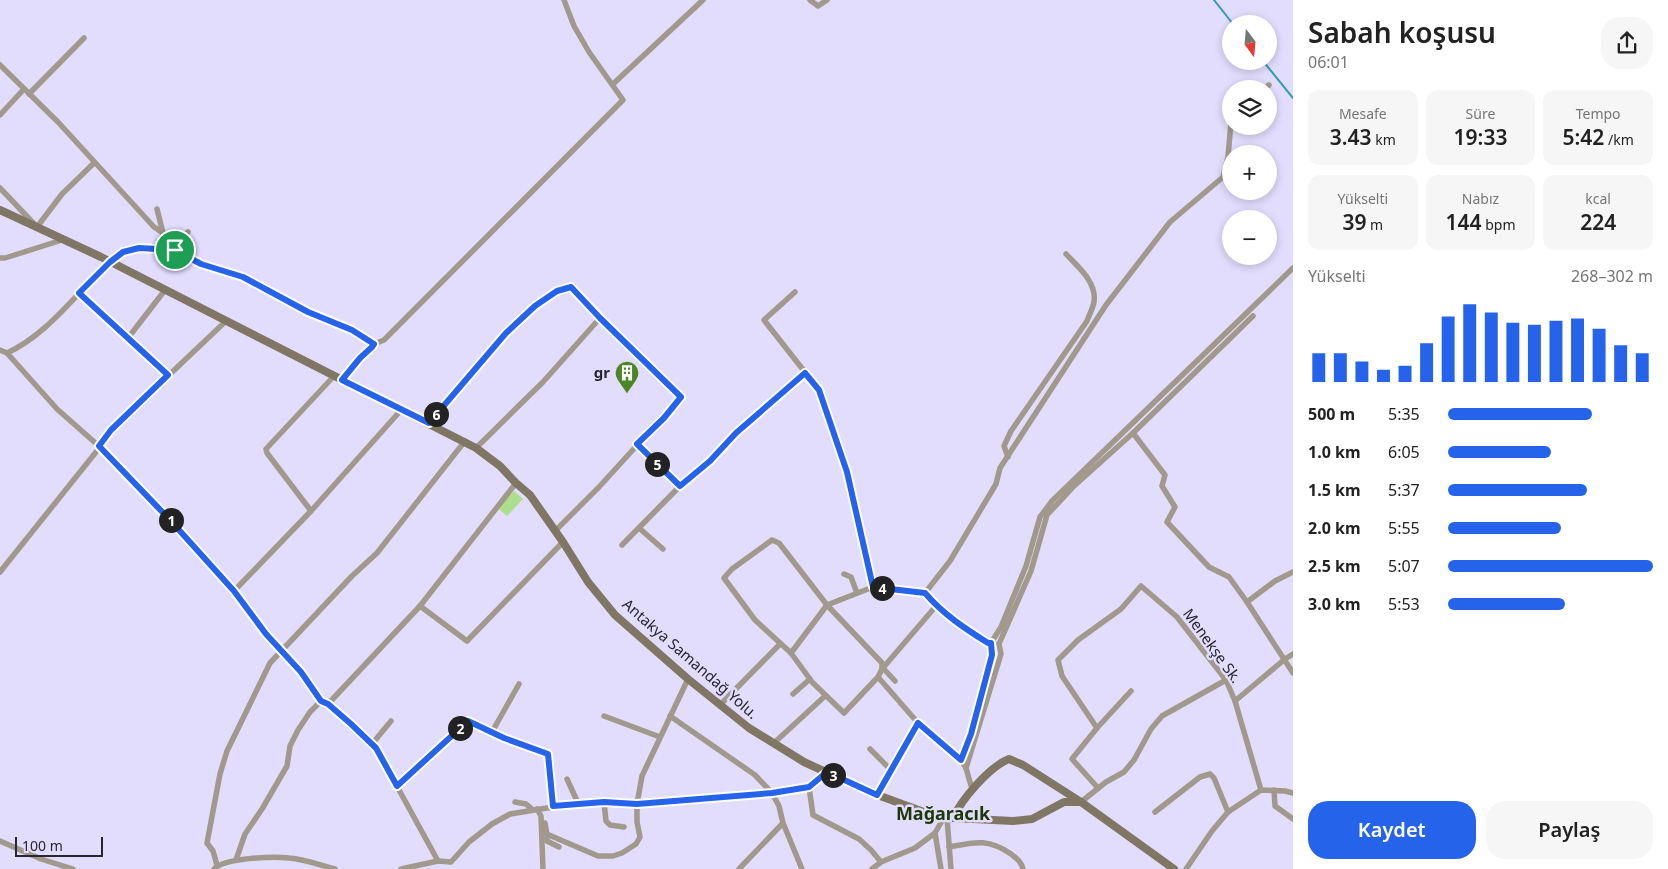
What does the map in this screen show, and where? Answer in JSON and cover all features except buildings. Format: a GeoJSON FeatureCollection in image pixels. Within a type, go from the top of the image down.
{"type":"FeatureCollection","features":[{"type":"Feature","properties":{"kind":"street"},"geometry":{"type":"LineString","coordinates":[[342,380],[374,344],[384,340],[623,100],[589,52],[574,26],[564,0]]}},
{"type":"Feature","properties":{"kind":"street"},"geometry":{"type":"LineString","coordinates":[[613,84],[703,0]]}},
{"type":"Feature","properties":{"kind":"street"},"geometry":{"type":"LineString","coordinates":[[810,0],[818,6],[827,0]]}},
{"type":"Feature","properties":{"kind":"street"},"geometry":{"type":"LineString","coordinates":[[0,115],[84,38]]}},
{"type":"Feature","properties":{"kind":"street"},"geometry":{"type":"LineString","coordinates":[[0,66],[58,122],[154,227],[163,233],[174,248],[201,264],[243,277],[308,312],[352,330],[374,344]]}},
{"type":"Feature","properties":{"kind":"street"},"geometry":{"type":"LineString","coordinates":[[925,593],[950,561],[996,484],[1000,468],[1106,305],[1170,222],[1223,177],[1228,157],[1230,135]]}},
{"type":"Feature","properties":{"kind":"street"},"geometry":{"type":"LineString","coordinates":[[0,188],[38,227],[62,194],[94,163]]}},
{"type":"Feature","properties":{"kind":"street"},"geometry":{"type":"LineString","coordinates":[[157,209],[163,233]]}},
{"type":"Feature","properties":{"kind":"street","name":"Antakya Samandağ Yolu."},"geometry":{"type":"LineString","coordinates":[[0,210],[65,239],[476,448],[500,466],[530,495],[588,582],[615,615],[688,679],[750,728],[804,762],[877,795],[948,818],[1012,821],[1032,819],[1064,802],[1081,802]]}},
{"type":"Feature","properties":{"kind":"street"},"geometry":{"type":"LineString","coordinates":[[7,353],[29,341],[110,262],[123,252],[139,248],[174,248],[188,232]]}},
{"type":"Feature","properties":{"kind":"street"},"geometry":{"type":"LineString","coordinates":[[0,258],[65,239]]}},
{"type":"Feature","properties":{"kind":"street"},"geometry":{"type":"LineString","coordinates":[[1008,457],[1004,446],[1012,430],[1087,321],[1094,301],[1093,287],[1083,272],[1066,254]]}},
{"type":"Feature","properties":{"kind":"street"},"geometry":{"type":"LineString","coordinates":[[961,760],[971,734],[992,655],[991,643],[1001,627],[1026,566],[1040,517],[1052,501],[1293,268]]}},
{"type":"Feature","properties":{"kind":"street"},"geometry":{"type":"LineString","coordinates":[[429,423],[506,333],[535,306],[557,291],[571,287],[681,397],[664,418],[555,531]]}},
{"type":"Feature","properties":{"kind":"street"},"geometry":{"type":"LineString","coordinates":[[128,338],[165,290]]}},
{"type":"Feature","properties":{"kind":"street"},"geometry":{"type":"LineString","coordinates":[[795,292],[764,320],[819,390],[847,472],[873,587]]}},
{"type":"Feature","properties":{"kind":"street"},"geometry":{"type":"LineString","coordinates":[[79,293],[168,375]]}},
{"type":"Feature","properties":{"kind":"street"},"geometry":{"type":"LineString","coordinates":[[966,768],[1001,654],[999,644],[1031,571],[1048,515],[1074,486],[1133,433],[1254,316]]}},
{"type":"Feature","properties":{"kind":"street"},"geometry":{"type":"LineString","coordinates":[[476,448],[543,382],[600,318]]}},
{"type":"Feature","properties":{"kind":"street"},"geometry":{"type":"LineString","coordinates":[[0,572],[111,430],[226,321]]}},
{"type":"Feature","properties":{"kind":"street"},"geometry":{"type":"LineString","coordinates":[[0,350],[7,353],[57,409],[99,446],[170,520],[234,591],[266,634],[301,672],[321,701],[328,704],[376,748],[438,861]]}},
{"type":"Feature","properties":{"kind":"street"},"geometry":{"type":"LineString","coordinates":[[622,545],[680,486],[710,461],[736,433],[805,373]]}},
{"type":"Feature","properties":{"kind":"street"},"geometry":{"type":"LineString","coordinates":[[312,511],[267,453],[266,449],[334,376]]}},
{"type":"Feature","properties":{"kind":"street"},"geometry":{"type":"LineString","coordinates":[[234,591],[312,511],[402,409]]}},
{"type":"Feature","properties":{"kind":"street"},"geometry":{"type":"LineString","coordinates":[[1133,433],[1165,475],[1162,486],[1175,507],[1167,522],[1209,567],[1229,577],[1293,673]]}},
{"type":"Feature","properties":{"kind":"street"},"geometry":{"type":"LineString","coordinates":[[335,869],[289,858],[236,860],[215,867],[213,851],[207,843],[220,774],[227,751],[270,663],[352,576],[377,553],[465,442]]}},
{"type":"Feature","properties":{"kind":"street"},"geometry":{"type":"LineString","coordinates":[[637,444],[680,486]]}},
{"type":"Feature","properties":{"kind":"street"},"geometry":{"type":"LineString","coordinates":[[328,704],[420,606],[516,483]]}},
{"type":"Feature","properties":{"kind":"street"},"geometry":{"type":"LineString","coordinates":[[639,528],[664,550]]}},
{"type":"Feature","properties":{"kind":"street"},"geometry":{"type":"LineString","coordinates":[[895,681],[882,669],[882,663],[827,605],[779,543],[772,540],[732,569],[724,578],[755,620],[791,653],[810,679],[844,714],[878,677],[882,669],[936,606]]}},
{"type":"Feature","properties":{"kind":"street"},"geometry":{"type":"LineString","coordinates":[[420,606],[467,641],[563,542]]}},
{"type":"Feature","properties":{"kind":"street"},"geometry":{"type":"LineString","coordinates":[[1247,602],[1275,581],[1293,572]]}},
{"type":"Feature","properties":{"kind":"street"},"geometry":{"type":"LineString","coordinates":[[844,574],[851,577],[857,593]]}},
{"type":"Feature","properties":{"kind":"street","name":"Menekşe Sk."},"geometry":{"type":"LineString","coordinates":[[1097,728],[1062,676],[1058,660],[1078,640],[1121,609],[1141,586],[1177,617],[1226,680],[1235,701],[1261,790]]}},
{"type":"Feature","properties":{"kind":"street"},"geometry":{"type":"LineString","coordinates":[[791,653],[827,605],[873,587],[925,593],[951,619],[988,643],[999,644]]}},
{"type":"Feature","properties":{"kind":"street"},"geometry":{"type":"LineString","coordinates":[[721,704],[780,644]]}},
{"type":"Feature","properties":{"kind":"street"},"geometry":{"type":"LineString","coordinates":[[1235,701],[1293,654]]}},
{"type":"Feature","properties":{"kind":"street"},"geometry":{"type":"LineString","coordinates":[[878,677],[918,723],[961,760],[966,768],[972,790]]}},
{"type":"Feature","properties":{"kind":"street"},"geometry":{"type":"LineString","coordinates":[[545,834],[598,856],[613,856],[622,853],[636,844],[640,837],[637,822],[637,804],[642,776],[688,679]]}},
{"type":"Feature","properties":{"kind":"street"},"geometry":{"type":"LineString","coordinates":[[793,694],[810,679]]}},
{"type":"Feature","properties":{"kind":"street"},"geometry":{"type":"LineString","coordinates":[[1081,802],[1098,788],[1124,772],[1134,760],[1151,729],[1162,716],[1226,680]]}},
{"type":"Feature","properties":{"kind":"street"},"geometry":{"type":"LineString","coordinates":[[492,732],[519,684]]}},
{"type":"Feature","properties":{"kind":"street"},"geometry":{"type":"LineString","coordinates":[[1098,788],[1072,759],[1130,691]]}},
{"type":"Feature","properties":{"kind":"street"},"geometry":{"type":"LineString","coordinates":[[774,742],[825,696]]}},
{"type":"Feature","properties":{"kind":"street"},"geometry":{"type":"LineString","coordinates":[[236,860],[245,834],[262,810],[287,766],[290,746],[298,730],[310,712],[321,701]]}},
{"type":"Feature","properties":{"kind":"street"},"geometry":{"type":"LineString","coordinates":[[604,716],[660,737]]}},
{"type":"Feature","properties":{"kind":"street"},"geometry":{"type":"LineString","coordinates":[[670,716],[756,775],[772,793],[779,806],[782,823],[802,869]]}},
{"type":"Feature","properties":{"kind":"street"},"geometry":{"type":"LineString","coordinates":[[397,786],[468,721],[548,754],[553,806]]}},
{"type":"Feature","properties":{"kind":"street"},"geometry":{"type":"LineString","coordinates":[[372,744],[392,722]]}},
{"type":"Feature","properties":{"kind":"street"},"geometry":{"type":"LineString","coordinates":[[877,795],[918,723]]}},
{"type":"Feature","properties":{"kind":"street"},"geometry":{"type":"LineString","coordinates":[[870,749],[891,770]]}},
{"type":"Feature","properties":{"kind":"street"},"geometry":{"type":"LineString","coordinates":[[872,869],[881,862],[915,848],[935,833],[972,790],[1002,762],[1009,759],[1023,765],[1081,802],[1174,869]]}},
{"type":"Feature","properties":{"kind":"street"},"geometry":{"type":"LineString","coordinates":[[451,862],[469,842],[492,824],[510,814],[578,803],[637,804],[772,793],[809,787],[827,772]]}},
{"type":"Feature","properties":{"kind":"street"},"geometry":{"type":"LineString","coordinates":[[1155,812],[1200,777],[1210,774],[1214,778],[1228,812]]}},
{"type":"Feature","properties":{"kind":"street"},"geometry":{"type":"LineString","coordinates":[[567,779],[578,803]]}},
{"type":"Feature","properties":{"kind":"street"},"geometry":{"type":"LineString","coordinates":[[809,787],[813,815],[859,839],[881,862]]}},
{"type":"Feature","properties":{"kind":"street"},"geometry":{"type":"LineString","coordinates":[[1186,869],[1212,831],[1228,812],[1261,790],[1293,793]]}},
{"type":"Feature","properties":{"kind":"street"},"geometry":{"type":"LineString","coordinates":[[1274,790],[1274,806],[1293,819]]}},
{"type":"Feature","properties":{"kind":"street"},"geometry":{"type":"LineString","coordinates":[[515,802],[526,804],[535,809],[541,816],[547,841],[559,847]]}},
{"type":"Feature","properties":{"kind":"street"},"geometry":{"type":"LineString","coordinates":[[604,802],[606,821],[610,825],[624,827]]}},
{"type":"Feature","properties":{"kind":"street"},"geometry":{"type":"LineString","coordinates":[[948,818],[951,869]]}},
{"type":"Feature","properties":{"kind":"street"},"geometry":{"type":"LineString","coordinates":[[543,869],[545,823]]}},
{"type":"Feature","properties":{"kind":"street"},"geometry":{"type":"LineString","coordinates":[[739,869],[782,823]]}},
{"type":"Feature","properties":{"kind":"street"},"geometry":{"type":"LineString","coordinates":[[935,833],[941,869]]}},
{"type":"Feature","properties":{"kind":"street"},"geometry":{"type":"LineString","coordinates":[[0,840],[41,859],[73,869]]}},
{"type":"Feature","properties":{"kind":"street"},"geometry":{"type":"LineString","coordinates":[[949,847],[979,841],[998,846],[1020,861],[1024,869]]}},
{"type":"Feature","properties":{"kind":"street"},"geometry":{"type":"LineString","coordinates":[[401,869],[438,861],[451,862]]}},
{"type":"Feature","properties":{"kind":"street"},"geometry":{"type":"LineString","coordinates":[[451,862],[452,869]]}},
{"type":"Feature","properties":{"kind":"green space"},"geometry":{"type":"Polygon","coordinates":[[[514,491],[523,499],[507,516],[498,508],[514,491]]]}},
{"type":"Feature","properties":{"kind":"waterway"},"geometry":{"type":"LineString","coordinates":[[1214,0],[1226,15]]}},
{"type":"Feature","properties":{"kind":"waterway"},"geometry":{"type":"LineString","coordinates":[[1270,70],[1293,98]]}},
{"type":"Feature","properties":{"kind":"place","name":"gr"},"geometry":{"type":"Point","coordinates":[627,394]}},
{"type":"Feature","properties":{"kind":"district","name":"Mağaracık"},"geometry":{"type":"Point","coordinates":[943,814]}},
{"type":"Feature","properties":{"kind":"route"},"geometry":{"type":"LineString","coordinates":[[139,248],[175,250],[201,264],[243,277],[308,312],[352,330],[374,344],[342,380],[429,423],[506,333],[535,306],[557,291],[571,287],[681,397],[664,418],[637,444],[680,486],[710,461],[736,433],[805,373],[819,390],[847,472],[873,587],[925,593],[951,619],[988,643],[991,643],[992,655],[971,734],[961,760],[918,723],[877,795],[827,772],[809,787],[772,793],[637,804],[604,802],[553,806],[548,754],[504,738],[468,721],[397,786],[376,748],[328,704],[321,701],[301,672],[266,634],[234,591],[170,520],[99,446],[111,430],[168,375],[79,293],[110,262],[123,252],[139,248]]}}]}
